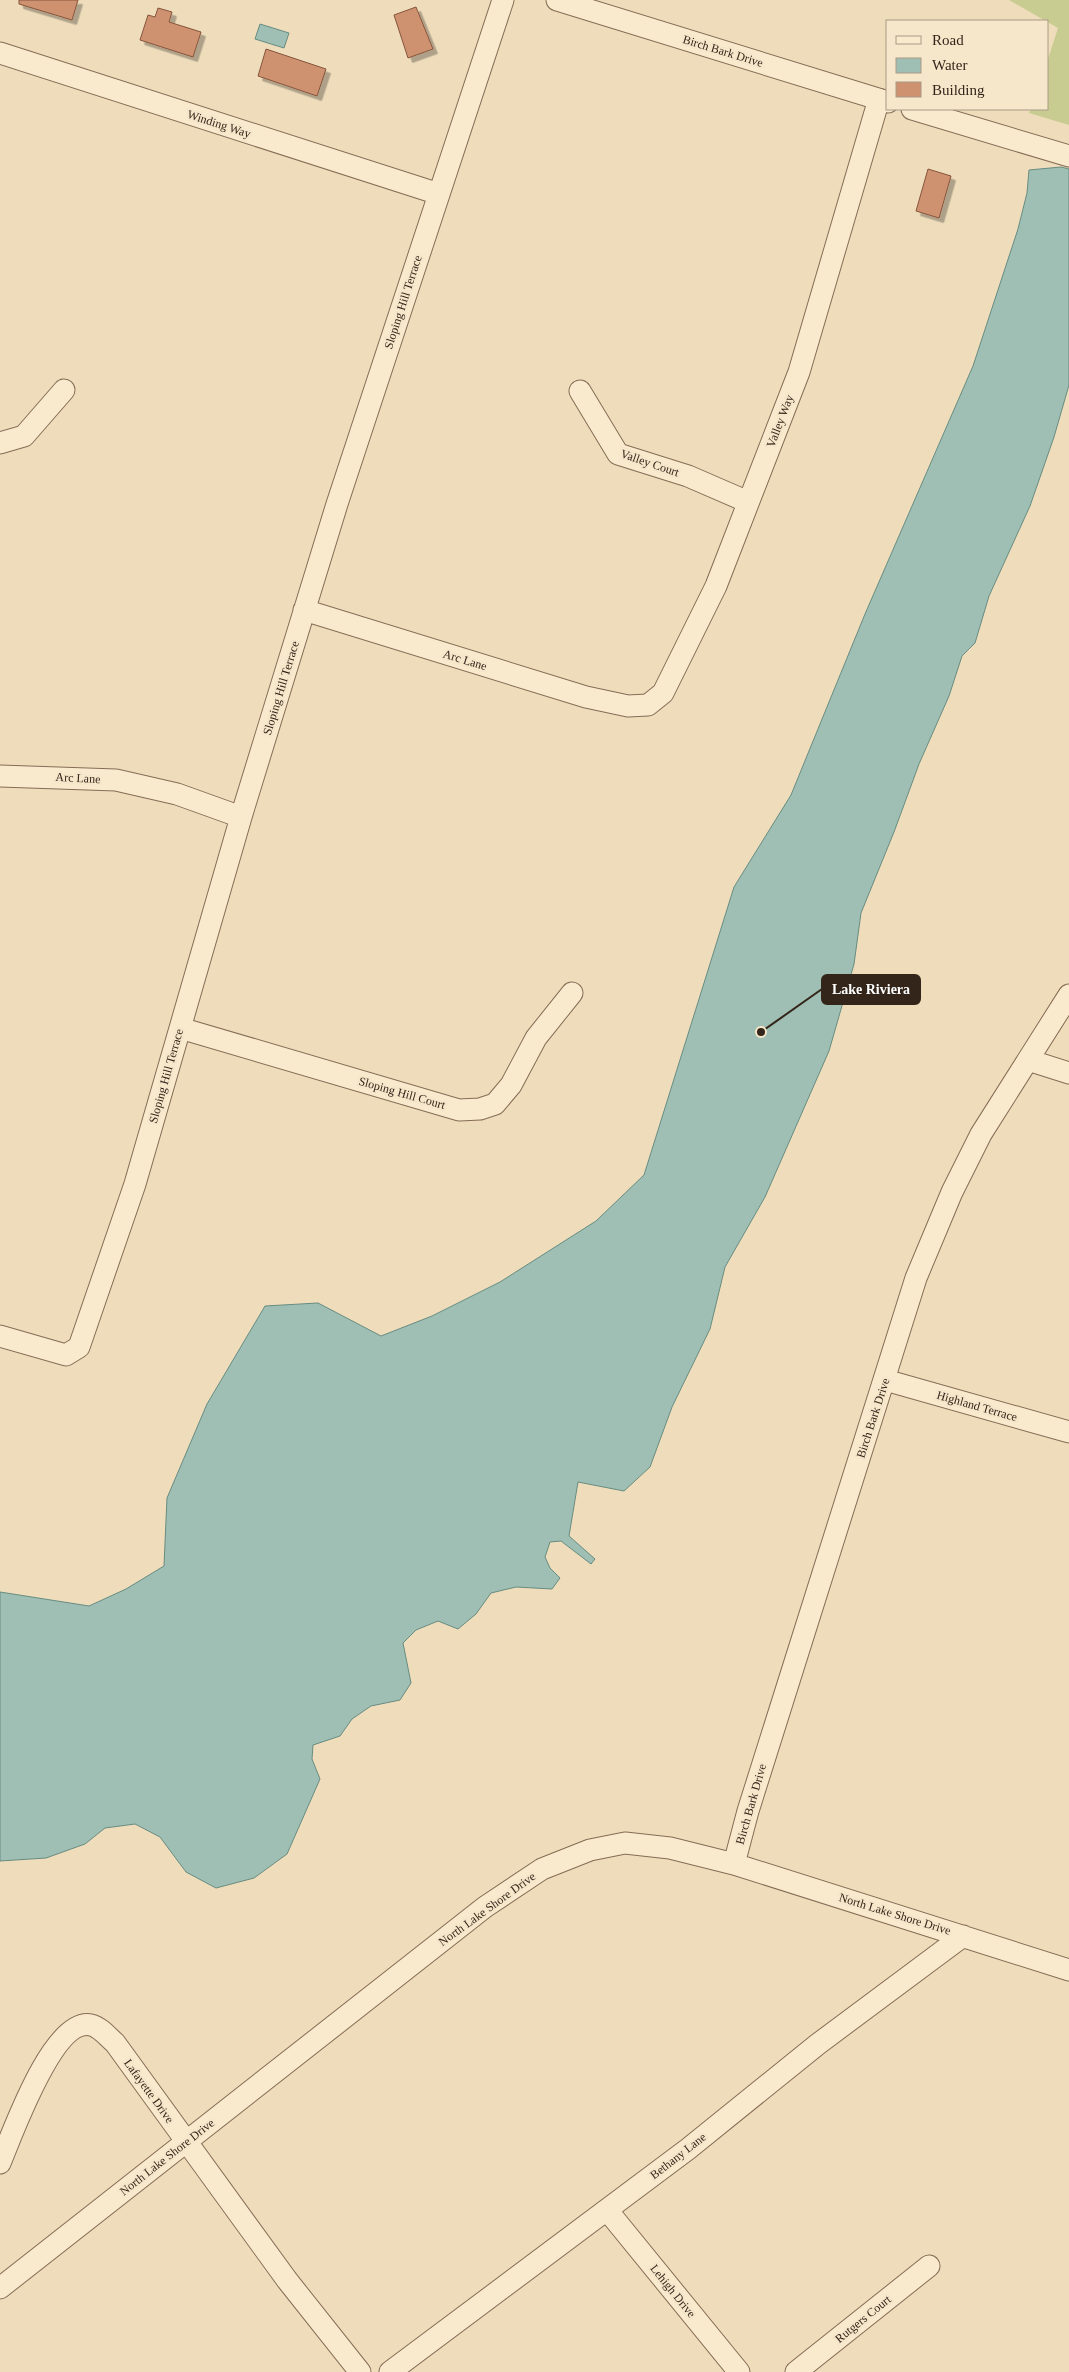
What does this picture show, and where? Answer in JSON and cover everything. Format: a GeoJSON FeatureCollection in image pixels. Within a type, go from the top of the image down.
{"type":"FeatureCollection","features":[{"type":"Feature","properties":{"kind":"street","name":"Sloping Hill Terrace"},"geometry":{"type":"LineString","coordinates":[[0,1336],[49,1352],[66,1355],[79,1347],[135,1184],[241,817],[336,504],[503,0]]}},
{"type":"Feature","properties":{"kind":"street","name":"Birch Bark Drive"},"geometry":{"type":"LineString","coordinates":[[558,0],[884,100]]}},
{"type":"Feature","properties":{"kind":"street","name":"Winding Way"},"geometry":{"type":"LineString","coordinates":[[0,53],[439,194]]}},
{"type":"Feature","properties":{"kind":"street","name":"Valley Way"},"geometry":{"type":"LineString","coordinates":[[628,706],[648,705],[663,694],[716,586],[799,372],[884,100]]}},
{"type":"Feature","properties":{"kind":"street"},"geometry":{"type":"LineString","coordinates":[[915,110],[1069,156]]}},
{"type":"Feature","properties":{"kind":"street"},"geometry":{"type":"LineString","coordinates":[[0,443],[24,436],[64,390]]}},
{"type":"Feature","properties":{"kind":"street","name":"Valley Court"},"geometry":{"type":"LineString","coordinates":[[580,391],[618,454],[688,476],[748,502]]}},
{"type":"Feature","properties":{"kind":"street","name":"Arc Lane"},"geometry":{"type":"LineString","coordinates":[[304,610],[586,697],[628,706]]}},
{"type":"Feature","properties":{"kind":"street","name":"Arc Lane"},"geometry":{"type":"LineString","coordinates":[[0,776],[116,780],[177,794],[241,817]]}},
{"type":"Feature","properties":{"kind":"street","name":"Sloping Hill Court"},"geometry":{"type":"LineString","coordinates":[[180,1028],[459,1110],[480,1109],[495,1104],[511,1085],[536,1038],[572,993]]}},
{"type":"Feature","properties":{"kind":"street","name":"Birch Bark Drive"},"geometry":{"type":"LineString","coordinates":[[734,1864],[748,1811],[916,1278],[952,1192],[981,1134],[1069,996]]}},
{"type":"Feature","properties":{"kind":"street"},"geometry":{"type":"LineString","coordinates":[[1028,1060],[1069,1073]]}},
{"type":"Feature","properties":{"kind":"street","name":"Highland Terrace"},"geometry":{"type":"LineString","coordinates":[[885,1380],[1069,1432]]}},
{"type":"Feature","properties":{"kind":"street","name":"North Lake Shore Drive"},"geometry":{"type":"LineString","coordinates":[[0,2288],[485,1907],[542,1869],[590,1850],[626,1843],[670,1848],[734,1864],[1069,1970]]}},
{"type":"Feature","properties":{"kind":"street","name":"Bethany Lane"},"geometry":{"type":"LineString","coordinates":[[390,2372],[688,2150],[818,2044],[963,1936]]}},
{"type":"Feature","properties":{"kind":"street","name":"Lafayette Drive"},"geometry":{"type":"LineString","coordinates":[[0,2163],[33,2086],[54,2048],[63,2038],[79,2026],[90,2024],[98,2028],[115,2043],[287,2280],[360,2372]]}},
{"type":"Feature","properties":{"kind":"street","name":"Lehigh Drive"},"geometry":{"type":"LineString","coordinates":[[608,2210],[739,2372]]}},
{"type":"Feature","properties":{"kind":"street","name":"Rutgers Court"},"geometry":{"type":"LineString","coordinates":[[796,2372],[929,2266]]}},
{"type":"Feature","properties":{"kind":"green space"},"geometry":{"type":"Polygon","coordinates":[[[1009,0],[1069,0],[1069,125],[1029,113],[1030,110],[1049,110],[1049,56],[1058,28],[1049,23],[1049,20],[1044,20],[1009,0]]]}},
{"type":"Feature","properties":{"kind":"water"},"geometry":{"type":"Polygon","coordinates":[[[260,24],[289,33],[284,48],[255,39],[260,24]]]}},
{"type":"Feature","properties":{"kind":"water"},"geometry":{"type":"Polygon","coordinates":[[[1061,167],[1069,169],[1069,385],[1054,437],[1030,506],[989,596],[975,643],[962,656],[949,696],[919,764],[861,913],[854,964],[829,1051],[765,1197],[725,1267],[710,1329],[672,1407],[650,1467],[624,1491],[578,1482],[569,1536],[595,1559],[591,1564],[561,1541],[550,1542],[545,1557],[550,1568],[560,1578],[552,1589],[516,1587],[491,1593],[476,1614],[458,1629],[438,1621],[416,1630],[403,1643],[411,1683],[400,1700],[371,1706],[352,1719],[340,1736],[313,1745],[312,1759],[320,1779],[287,1854],[254,1878],[216,1888],[186,1872],[160,1837],[135,1824],[105,1828],[85,1844],[46,1858],[0,1861],[0,1592],[89,1606],[126,1589],[164,1566],[167,1498],[207,1404],[265,1306],[318,1303],[381,1336],[432,1316],[500,1282],[596,1221],[644,1175],[734,887],[791,795],[865,614],[973,366],[1018,229],[1027,193],[1029,170],[1061,167]]]}},
{"type":"Feature","properties":{"kind":"building"},"geometry":{"type":"Polygon","coordinates":[[[19,0],[78,0],[72,20],[19,4],[19,0]]]}},
{"type":"Feature","properties":{"kind":"building"},"geometry":{"type":"Polygon","coordinates":[[[416,7],[433,49],[408,58],[394,15],[416,7]]]}},
{"type":"Feature","properties":{"kind":"building"},"geometry":{"type":"Polygon","coordinates":[[[158,8],[172,12],[169,22],[201,32],[193,57],[140,40],[148,15],[155,17],[158,8]]]}},
{"type":"Feature","properties":{"kind":"building"},"geometry":{"type":"Polygon","coordinates":[[[266,49],[326,69],[317,96],[258,76],[266,49]]]}},
{"type":"Feature","properties":{"kind":"building"},"geometry":{"type":"Polygon","coordinates":[[[928,169],[951,176],[939,218],[916,211],[928,169]]]}},
{"type":"Feature","properties":{"kind":"place","name":"Lake Riviera"},"geometry":{"type":"Point","coordinates":[761,1032]}}]}
